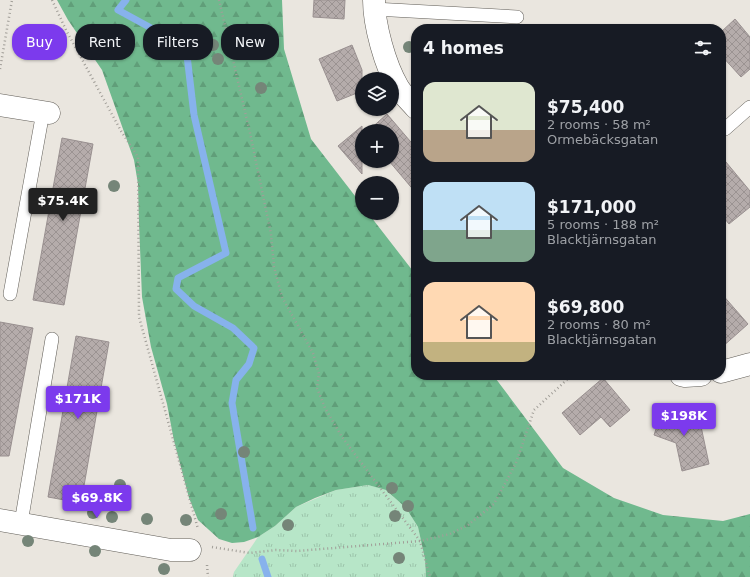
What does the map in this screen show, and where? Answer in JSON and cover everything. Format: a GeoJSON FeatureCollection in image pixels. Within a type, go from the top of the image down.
{"type":"FeatureCollection","features":[{"type":"Feature","properties":{"kind":"street"},"geometry":{"type":"LineString","coordinates":[[374,4],[377,30],[388,66],[398,88],[411,102]]}},
{"type":"Feature","properties":{"kind":"street"},"geometry":{"type":"LineString","coordinates":[[0,105],[46,113]]}},
{"type":"Feature","properties":{"kind":"street"},"geometry":{"type":"LineString","coordinates":[[726,371],[750,364]]}},
{"type":"Feature","properties":{"kind":"street"},"geometry":{"type":"LineString","coordinates":[[10,521],[171,550],[200,548]]}},
{"type":"Feature","properties":{"kind":"lane"},"geometry":{"type":"LineString","coordinates":[[374,4],[517,17]]}},
{"type":"Feature","properties":{"kind":"lane"},"geometry":{"type":"LineString","coordinates":[[726,128],[750,107]]}},
{"type":"Feature","properties":{"kind":"lane"},"geometry":{"type":"LineString","coordinates":[[10,294],[46,113]]}},
{"type":"Feature","properties":{"kind":"lane"},"geometry":{"type":"LineString","coordinates":[[10,521],[52,339]]}},
{"type":"Feature","properties":{"kind":"path"},"geometry":{"type":"LineString","coordinates":[[0,69],[12,0]]}},
{"type":"Feature","properties":{"kind":"path"},"geometry":{"type":"LineString","coordinates":[[52,0],[66,30],[121,131],[138,157],[139,317],[198,530]]}},
{"type":"Feature","properties":{"kind":"path"},"geometry":{"type":"LineString","coordinates":[[219,0],[250,133],[271,234],[274,267],[282,297],[313,353],[319,374],[317,388],[325,408],[342,437],[420,540],[430,577]]}},
{"type":"Feature","properties":{"kind":"path"},"geometry":{"type":"LineString","coordinates":[[200,548],[250,553],[276,550],[297,551],[420,540],[450,534],[468,525],[494,504],[516,463],[534,410],[567,380]]}},
{"type":"Feature","properties":{"kind":"green space"},"geometry":{"type":"Polygon","coordinates":[[[57,0],[282,0],[284,49],[311,139],[355,196],[355,220],[373,220],[411,269],[411,380],[497,380],[563,468],[614,498],[663,515],[723,521],[750,514],[750,577],[426,577],[425,559],[418,527],[406,508],[386,490],[368,485],[336,490],[315,498],[296,507],[275,526],[258,537],[244,542],[232,543],[219,539],[198,520],[189,498],[174,441],[167,404],[151,347],[142,297],[138,184],[134,160],[102,70],[95,60],[135,60],[135,24],[75,24],[75,30],[57,0]]]}},
{"type":"Feature","properties":{"kind":"green space"},"geometry":{"type":"Polygon","coordinates":[[[368,485],[386,490],[406,508],[418,527],[425,559],[426,577],[233,577],[234,572],[258,537],[275,526],[296,507],[336,490],[368,485]]]}},
{"type":"Feature","properties":{"kind":"building"},"geometry":{"type":"Polygon","coordinates":[[[314,0],[345,0],[344,19],[313,17],[314,0]]]}},
{"type":"Feature","properties":{"kind":"building"},"geometry":{"type":"Polygon","coordinates":[[[735,19],[750,37],[750,69],[741,77],[726,60],[726,27],[735,19]]]}},
{"type":"Feature","properties":{"kind":"building"},"geometry":{"type":"Polygon","coordinates":[[[352,45],[362,70],[362,72],[355,72],[355,94],[337,101],[319,59],[352,45]]]}},
{"type":"Feature","properties":{"kind":"building"},"geometry":{"type":"Polygon","coordinates":[[[385,116],[389,116],[396,124],[376,124],[385,116]]]}},
{"type":"Feature","properties":{"kind":"building"},"geometry":{"type":"Polygon","coordinates":[[[399,128],[411,142],[411,187],[395,168],[399,168],[399,128]]]}},
{"type":"Feature","properties":{"kind":"building"},"geometry":{"type":"Polygon","coordinates":[[[355,132],[355,166],[338,146],[355,132]]]}},
{"type":"Feature","properties":{"kind":"building"},"geometry":{"type":"Polygon","coordinates":[[[62,138],[93,144],[64,305],[33,300],[62,138]]]}},
{"type":"Feature","properties":{"kind":"building"},"geometry":{"type":"Polygon","coordinates":[[[726,162],[750,191],[750,207],[729,224],[726,220],[726,162]]]}},
{"type":"Feature","properties":{"kind":"building"},"geometry":{"type":"Polygon","coordinates":[[[357,168],[362,168],[362,174],[357,168]]]}},
{"type":"Feature","properties":{"kind":"building"},"geometry":{"type":"Polygon","coordinates":[[[726,299],[748,324],[726,344],[726,299]]]}},
{"type":"Feature","properties":{"kind":"building"},"geometry":{"type":"Polygon","coordinates":[[[0,322],[33,328],[9,456],[0,456],[0,322]]]}},
{"type":"Feature","properties":{"kind":"building"},"geometry":{"type":"Polygon","coordinates":[[[76,336],[109,342],[81,503],[48,497],[76,336]]]}},
{"type":"Feature","properties":{"kind":"building"},"geometry":{"type":"Polygon","coordinates":[[[601,380],[605,380],[630,410],[610,427],[601,417],[580,435],[562,413],[601,380]]]}},
{"type":"Feature","properties":{"kind":"building"},"geometry":{"type":"Polygon","coordinates":[[[664,405],[699,417],[709,464],[682,471],[676,443],[654,435],[664,405]]]}},
{"type":"Feature","properties":{"kind":"waterway"},"geometry":{"type":"LineString","coordinates":[[126,0],[118,10],[186,47],[194,115],[226,253],[178,278],[176,289],[194,306],[233,328],[254,348],[249,364],[236,380],[232,403],[253,528]]}},
{"type":"Feature","properties":{"kind":"waterway"},"geometry":{"type":"LineString","coordinates":[[262,559],[268,577]]}}]}
